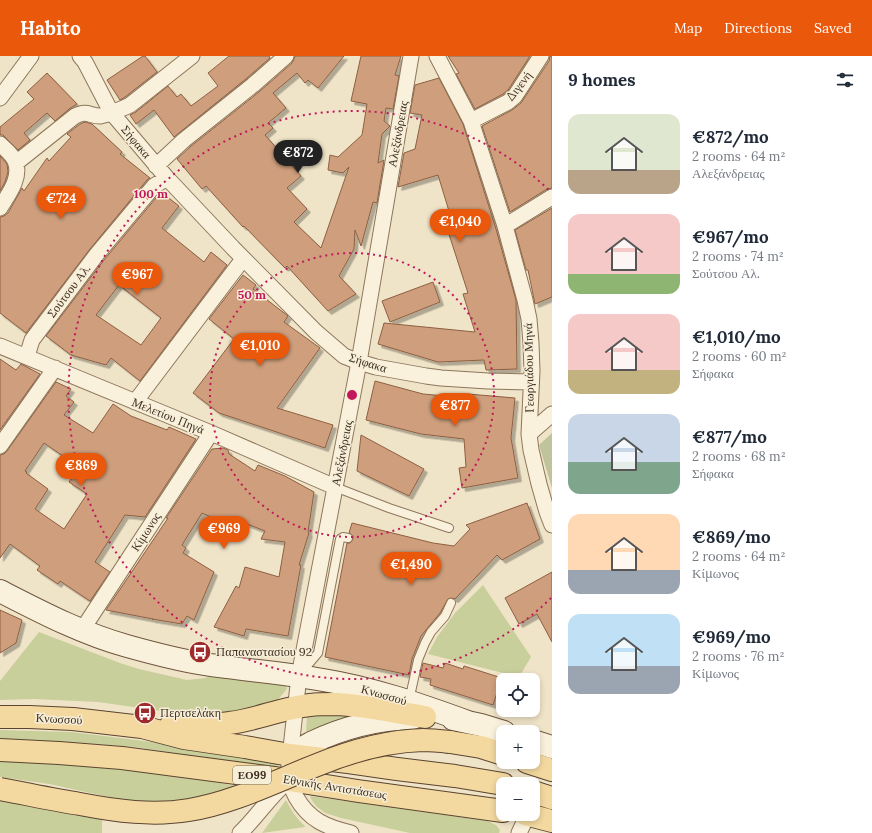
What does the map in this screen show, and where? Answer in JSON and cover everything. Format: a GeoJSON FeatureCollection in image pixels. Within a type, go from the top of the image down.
{"type":"FeatureCollection","features":[{"type":"Feature","properties":{"kind":"main road","name":"Κνωσσού"},"geometry":{"type":"LineString","coordinates":[[0,591],[82,630],[125,646],[202,664],[299,676],[368,689],[496,730]]}},
{"type":"Feature","properties":{"kind":"main road"},"geometry":{"type":"LineString","coordinates":[[142,727],[229,723],[311,704],[348,705],[394,711],[425,718]]}},
{"type":"Feature","properties":{"kind":"main road","name":"Κνωσσού"},"geometry":{"type":"LineString","coordinates":[[0,717],[73,719],[142,727]]}},
{"type":"Feature","properties":{"kind":"main road","name":"Κνωσσού"},"geometry":{"type":"LineString","coordinates":[[290,755],[311,743],[350,728],[385,720],[399,718],[425,718],[449,719],[468,722]]}},
{"type":"Feature","properties":{"kind":"main road","name":"Εθνικής Αντιστάσεως"},"geometry":{"type":"LineString","coordinates":[[142,727],[184,738],[290,755],[455,776],[496,783]]}},
{"type":"Feature","properties":{"kind":"main road"},"geometry":{"type":"LineString","coordinates":[[0,789],[109,810],[176,812],[190,810],[233,798],[336,758],[383,744],[424,740],[450,742],[496,752]]}},
{"type":"Feature","properties":{"kind":"main road"},"geometry":{"type":"LineString","coordinates":[[540,743],[552,747]]}},
{"type":"Feature","properties":{"kind":"main road","name":"Εθνικής Αντιστάσεως"},"geometry":{"type":"LineString","coordinates":[[0,750],[122,758],[289,780],[496,810]]}},
{"type":"Feature","properties":{"kind":"main road"},"geometry":{"type":"LineString","coordinates":[[540,766],[552,770]]}},
{"type":"Feature","properties":{"kind":"main road"},"geometry":{"type":"LineString","coordinates":[[540,794],[552,798]]}},
{"type":"Feature","properties":{"kind":"main road"},"geometry":{"type":"LineString","coordinates":[[540,818],[552,821]]}},
{"type":"Feature","properties":{"kind":"street"},"geometry":{"type":"LineString","coordinates":[[0,98],[31,56]]}},
{"type":"Feature","properties":{"kind":"street","name":"Σήφακα"},"geometry":{"type":"LineString","coordinates":[[80,56],[85,62],[111,112],[156,166],[243,259],[336,350],[348,358],[387,370],[441,378],[531,382]]}},
{"type":"Feature","properties":{"kind":"street","name":"Σήφακα"},"geometry":{"type":"LineString","coordinates":[[16,163],[83,112],[100,116],[130,105],[192,56]]}},
{"type":"Feature","properties":{"kind":"street"},"geometry":{"type":"LineString","coordinates":[[156,166],[184,140],[253,85],[286,56]]}},
{"type":"Feature","properties":{"kind":"street","name":"Αλεξάνδρειας"},"geometry":{"type":"LineString","coordinates":[[289,780],[290,755],[299,676],[360,362],[411,56]]}},
{"type":"Feature","properties":{"kind":"street","name":"Γεωργιάδου Μηνά"},"geometry":{"type":"LineString","coordinates":[[437,56],[472,121],[505,226],[525,300],[529,319],[531,343],[531,450],[539,484],[552,525]]}},
{"type":"Feature","properties":{"kind":"street","name":"Διγενή"},"geometry":{"type":"LineString","coordinates":[[472,121],[508,102],[515,96],[541,56]]}},
{"type":"Feature","properties":{"kind":"street"},"geometry":{"type":"LineString","coordinates":[[0,144],[16,163],[17,170],[12,188],[0,208]]}},
{"type":"Feature","properties":{"kind":"street","name":"Σούτσου Αλ."},"geometry":{"type":"LineString","coordinates":[[26,356],[32,340],[97,254],[154,186],[167,178]]}},
{"type":"Feature","properties":{"kind":"street"},"geometry":{"type":"LineString","coordinates":[[505,226],[552,197]]}},
{"type":"Feature","properties":{"kind":"street"},"geometry":{"type":"LineString","coordinates":[[135,402],[243,259]]}},
{"type":"Feature","properties":{"kind":"street","name":"Μελετίου Πηγά"},"geometry":{"type":"LineString","coordinates":[[0,346],[335,486]]}},
{"type":"Feature","properties":{"kind":"street"},"geometry":{"type":"LineString","coordinates":[[0,446],[55,368]]}},
{"type":"Feature","properties":{"kind":"street"},"geometry":{"type":"LineString","coordinates":[[530,434],[552,414]]}},
{"type":"Feature","properties":{"kind":"street","name":"Κίμωνος"},"geometry":{"type":"LineString","coordinates":[[82,630],[211,433]]}},
{"type":"Feature","properties":{"kind":"street"},"geometry":{"type":"LineString","coordinates":[[240,833],[253,820],[273,795],[289,780],[297,799],[310,816],[332,831],[351,833]]}},
{"type":"Feature","properties":{"kind":"street"},"geometry":{"type":"LineString","coordinates":[[519,833],[525,821]]}},
{"type":"Feature","properties":{"kind":"lane"},"geometry":{"type":"LineString","coordinates":[[335,486],[389,508],[449,528]]}},
{"type":"Feature","properties":{"kind":"lane"},"geometry":{"type":"LineString","coordinates":[[299,676],[318,654],[340,539],[344,537],[348,538]]}},
{"type":"Feature","properties":{"kind":"lane"},"geometry":{"type":"LineString","coordinates":[[408,702],[418,660],[425,643],[445,616],[451,603]]}},
{"type":"Feature","properties":{"kind":"green space"},"geometry":{"type":"Polygon","coordinates":[[[552,433],[552,488],[539,445],[552,433]]]}},
{"type":"Feature","properties":{"kind":"green space"},"geometry":{"type":"Polygon","coordinates":[[[483,585],[531,657],[521,673],[503,673],[428,654],[437,637],[455,613],[483,585]]]}},
{"type":"Feature","properties":{"kind":"green space"},"geometry":{"type":"Polygon","coordinates":[[[39,632],[139,669],[187,680],[205,678],[218,673],[261,683],[285,683],[287,689],[276,702],[252,708],[207,714],[182,714],[98,702],[34,699],[0,700],[0,681],[39,632]]]}},
{"type":"Feature","properties":{"kind":"green space"},"geometry":{"type":"Polygon","coordinates":[[[307,713],[370,715],[329,723],[306,735],[307,713]]]}},
{"type":"Feature","properties":{"kind":"green space"},"geometry":{"type":"Polygon","coordinates":[[[0,730],[71,732],[137,740],[202,749],[278,764],[277,768],[134,747],[0,739],[0,730]]]}},
{"type":"Feature","properties":{"kind":"green space"},"geometry":{"type":"Polygon","coordinates":[[[0,761],[59,764],[148,772],[207,780],[236,786],[200,798],[150,802],[118,799],[49,784],[0,777],[0,761]]]}},
{"type":"Feature","properties":{"kind":"green space"},"geometry":{"type":"Polygon","coordinates":[[[310,796],[488,821],[496,825],[500,830],[499,833],[410,833],[341,818],[325,813],[316,806],[310,796]]]}},
{"type":"Feature","properties":{"kind":"green space"},"geometry":{"type":"Polygon","coordinates":[[[0,797],[102,817],[102,833],[0,833],[0,797]]]}},
{"type":"Feature","properties":{"kind":"green space"},"geometry":{"type":"Polygon","coordinates":[[[286,800],[294,814],[305,827],[262,833],[286,800]]]}},
{"type":"Feature","properties":{"kind":"building"},"geometry":{"type":"Polygon","coordinates":[[[145,56],[157,72],[120,100],[107,80],[145,56]]]}},
{"type":"Feature","properties":{"kind":"building"},"geometry":{"type":"Polygon","coordinates":[[[229,56],[269,56],[270,58],[174,137],[154,110],[136,124],[130,115],[136,112],[168,86],[177,97],[181,94],[191,106],[218,86],[208,73],[229,56]]]}},
{"type":"Feature","properties":{"kind":"building"},"geometry":{"type":"Polygon","coordinates":[[[295,56],[344,56],[318,88],[308,80],[305,83],[297,73],[273,93],[286,108],[268,123],[273,128],[265,135],[301,176],[287,188],[307,209],[294,222],[321,248],[349,167],[343,173],[328,170],[330,155],[338,157],[362,135],[367,104],[351,101],[361,56],[401,56],[395,75],[399,76],[393,109],[386,108],[384,121],[390,126],[382,134],[378,163],[384,160],[377,203],[373,202],[361,246],[355,230],[354,249],[339,276],[356,294],[328,311],[287,266],[285,268],[244,226],[243,227],[206,186],[202,189],[177,159],[259,92],[292,63],[295,56]]]}},
{"type":"Feature","properties":{"kind":"building"},"geometry":{"type":"Polygon","coordinates":[[[448,56],[530,56],[508,90],[475,109],[456,74],[459,73],[448,56]]]}},
{"type":"Feature","properties":{"kind":"building"},"geometry":{"type":"Polygon","coordinates":[[[550,56],[552,56],[552,188],[547,189],[510,212],[482,126],[512,110],[521,103],[549,61],[550,56]]]}},
{"type":"Feature","properties":{"kind":"building"},"geometry":{"type":"Polygon","coordinates":[[[47,73],[77,104],[55,121],[47,113],[24,133],[30,140],[18,150],[3,135],[0,135],[0,127],[34,99],[27,92],[47,73]]]}},
{"type":"Feature","properties":{"kind":"building"},"geometry":{"type":"Polygon","coordinates":[[[439,78],[463,124],[496,229],[516,300],[517,369],[486,370],[484,360],[438,362],[378,344],[384,323],[475,332],[463,294],[468,293],[446,225],[452,221],[438,175],[398,187],[404,153],[415,149],[422,115],[410,113],[415,85],[439,78]]]}},
{"type":"Feature","properties":{"kind":"building"},"geometry":{"type":"Polygon","coordinates":[[[85,122],[92,124],[122,152],[120,154],[150,178],[90,249],[26,333],[0,313],[0,217],[8,213],[22,188],[24,191],[47,158],[49,161],[71,137],[67,134],[85,122]]]}},
{"type":"Feature","properties":{"kind":"building"},"geometry":{"type":"Polygon","coordinates":[[[0,156],[7,164],[8,172],[0,191],[0,156]]]}},
{"type":"Feature","properties":{"kind":"building"},"geometry":{"type":"Polygon","coordinates":[[[161,192],[179,206],[162,228],[204,262],[211,252],[227,265],[140,381],[111,358],[106,365],[71,355],[46,336],[104,260],[161,192]],[[119,285],[96,315],[141,345],[161,318],[119,285]]]}},
{"type":"Feature","properties":{"kind":"building"},"geometry":{"type":"Polygon","coordinates":[[[552,208],[552,297],[535,304],[528,270],[526,270],[515,230],[552,208]]]}},
{"type":"Feature","properties":{"kind":"building"},"geometry":{"type":"Polygon","coordinates":[[[243,275],[256,285],[253,289],[288,316],[284,322],[320,348],[277,408],[333,425],[325,448],[219,413],[193,393],[234,339],[209,319],[243,275]]]}},
{"type":"Feature","properties":{"kind":"building"},"geometry":{"type":"Polygon","coordinates":[[[433,282],[440,302],[390,322],[382,301],[433,282]]]}},
{"type":"Feature","properties":{"kind":"building"},"geometry":{"type":"Polygon","coordinates":[[[0,359],[16,370],[21,364],[40,374],[0,430],[0,359]]]}},
{"type":"Feature","properties":{"kind":"building"},"geometry":{"type":"Polygon","coordinates":[[[375,381],[423,394],[468,398],[468,394],[515,398],[511,438],[518,478],[462,488],[459,468],[466,467],[464,439],[421,434],[366,420],[375,381]]]}},
{"type":"Feature","properties":{"kind":"building"},"geometry":{"type":"Polygon","coordinates":[[[56,382],[71,389],[66,396],[74,402],[64,415],[93,433],[113,404],[131,416],[167,430],[169,427],[196,439],[145,517],[125,515],[95,562],[110,572],[90,601],[60,581],[58,584],[37,570],[40,566],[10,544],[0,558],[0,455],[7,451],[56,382]],[[44,443],[25,471],[48,489],[35,509],[64,529],[87,494],[69,482],[79,467],[44,443]]]}},
{"type":"Feature","properties":{"kind":"building"},"geometry":{"type":"Polygon","coordinates":[[[361,435],[424,469],[409,496],[357,471],[361,435]]]}},
{"type":"Feature","properties":{"kind":"building"},"geometry":{"type":"Polygon","coordinates":[[[223,448],[228,450],[229,454],[255,471],[258,465],[285,476],[314,492],[309,533],[299,565],[301,565],[288,636],[246,629],[244,636],[214,627],[236,586],[239,588],[245,567],[279,577],[285,542],[261,539],[265,531],[237,520],[234,527],[202,513],[182,545],[186,548],[183,553],[214,572],[194,620],[187,616],[182,624],[106,610],[212,449],[223,448]]]}},
{"type":"Feature","properties":{"kind":"building"},"geometry":{"type":"Polygon","coordinates":[[[527,503],[540,539],[502,560],[497,555],[455,599],[448,599],[440,613],[421,636],[412,659],[409,675],[325,657],[347,543],[350,543],[353,539],[353,536],[349,533],[352,523],[433,543],[454,546],[470,529],[466,525],[527,503]]]}},
{"type":"Feature","properties":{"kind":"building"},"geometry":{"type":"Polygon","coordinates":[[[552,572],[552,642],[537,614],[519,624],[505,598],[552,572]]]}},
{"type":"Feature","properties":{"kind":"building"},"geometry":{"type":"Polygon","coordinates":[[[0,610],[22,620],[16,643],[0,653],[0,610]]]}},
{"type":"Feature","properties":{"kind":"building"},"geometry":{"type":"Polygon","coordinates":[[[423,663],[443,668],[445,663],[463,669],[464,666],[496,676],[496,696],[493,705],[430,685],[431,679],[420,677],[423,663]]]}},
{"type":"Feature","properties":{"kind":"place","name":"Παπαναστασίου 92"},"geometry":{"type":"Point","coordinates":[200,652]}},
{"type":"Feature","properties":{"kind":"place","name":"Περτσελάκη"},"geometry":{"type":"Point","coordinates":[145,713]}}]}
